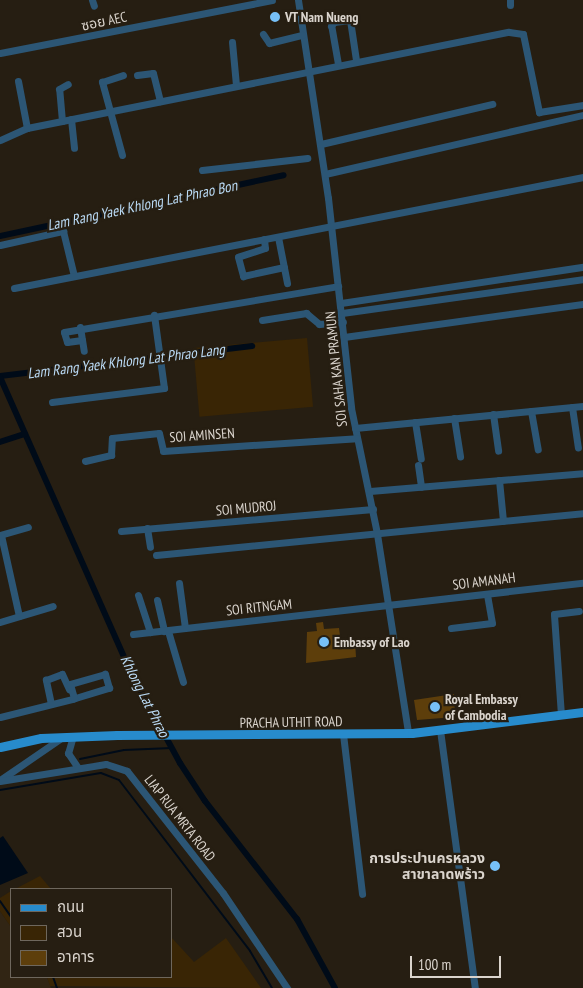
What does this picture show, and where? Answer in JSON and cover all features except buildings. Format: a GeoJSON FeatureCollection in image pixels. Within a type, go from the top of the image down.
{"type":"FeatureCollection","features":[{"type":"Feature","properties":{"kind":"main road","name":"PRACHA UTHIT ROAD"},"geometry":{"type":"LineString","coordinates":[[0,746],[63,737],[117,734],[214,737],[408,733],[583,712]]}},
{"type":"Feature","properties":{"kind":"street","name":"ซอย AEC"},"geometry":{"type":"LineString","coordinates":[[0,53],[272,0]]}},
{"type":"Feature","properties":{"kind":"street","name":"SOI SAHA KAN PRAMUN"},"geometry":{"type":"LineString","coordinates":[[298,0],[325,174],[355,428],[370,491],[408,733]]}},
{"type":"Feature","properties":{"kind":"street"},"geometry":{"type":"LineString","coordinates":[[338,64],[331,26],[334,22],[350,20],[356,60]]}},
{"type":"Feature","properties":{"kind":"street"},"geometry":{"type":"LineString","coordinates":[[0,140],[27,128],[356,60],[520,31],[539,112],[583,105]]}},
{"type":"Feature","properties":{"kind":"street"},"geometry":{"type":"LineString","coordinates":[[263,34],[269,43],[302,35]]}},
{"type":"Feature","properties":{"kind":"street"},"geometry":{"type":"LineString","coordinates":[[232,42],[236,85]]}},
{"type":"Feature","properties":{"kind":"street"},"geometry":{"type":"LineString","coordinates":[[137,76],[153,73],[160,101]]}},
{"type":"Feature","properties":{"kind":"street"},"geometry":{"type":"LineString","coordinates":[[122,155],[102,82],[123,75]]}},
{"type":"Feature","properties":{"kind":"street"},"geometry":{"type":"LineString","coordinates":[[18,82],[27,128]]}},
{"type":"Feature","properties":{"kind":"street"},"geometry":{"type":"LineString","coordinates":[[62,121],[58,95],[60,88],[68,84]]}},
{"type":"Feature","properties":{"kind":"street"},"geometry":{"type":"LineString","coordinates":[[321,144],[492,104]]}},
{"type":"Feature","properties":{"kind":"street"},"geometry":{"type":"LineString","coordinates":[[325,174],[583,115]]}},
{"type":"Feature","properties":{"kind":"street"},"geometry":{"type":"LineString","coordinates":[[71,119],[74,148]]}},
{"type":"Feature","properties":{"kind":"street"},"geometry":{"type":"LineString","coordinates":[[202,170],[307,158]]}},
{"type":"Feature","properties":{"kind":"street"},"geometry":{"type":"LineString","coordinates":[[14,288],[583,177]]}},
{"type":"Feature","properties":{"kind":"street"},"geometry":{"type":"LineString","coordinates":[[0,245],[63,231],[74,276]]}},
{"type":"Feature","properties":{"kind":"street"},"geometry":{"type":"LineString","coordinates":[[278,236],[287,283]]}},
{"type":"Feature","properties":{"kind":"street"},"geometry":{"type":"LineString","coordinates":[[264,239],[264,248],[238,258],[243,276],[284,267]]}},
{"type":"Feature","properties":{"kind":"street"},"geometry":{"type":"LineString","coordinates":[[341,303],[583,267]]}},
{"type":"Feature","properties":{"kind":"street"},"geometry":{"type":"LineString","coordinates":[[514,278],[517,288]]}},
{"type":"Feature","properties":{"kind":"street"},"geometry":{"type":"LineString","coordinates":[[342,313],[583,279]]}},
{"type":"Feature","properties":{"kind":"street"},"geometry":{"type":"LineString","coordinates":[[82,340],[67,342],[64,333],[80,327],[338,286]]}},
{"type":"Feature","properties":{"kind":"street"},"geometry":{"type":"LineString","coordinates":[[427,291],[429,301]]}},
{"type":"Feature","properties":{"kind":"street"},"geometry":{"type":"LineString","coordinates":[[376,298],[378,308]]}},
{"type":"Feature","properties":{"kind":"street"},"geometry":{"type":"LineString","coordinates":[[344,337],[583,304]]}},
{"type":"Feature","properties":{"kind":"street"},"geometry":{"type":"LineString","coordinates":[[262,320],[306,313],[319,324],[343,322]]}},
{"type":"Feature","properties":{"kind":"street"},"geometry":{"type":"LineString","coordinates":[[52,402],[162,388],[161,357],[154,315]]}},
{"type":"Feature","properties":{"kind":"street"},"geometry":{"type":"LineString","coordinates":[[80,327],[84,351]]}},
{"type":"Feature","properties":{"kind":"street"},"geometry":{"type":"LineString","coordinates":[[355,428],[583,406]]}},
{"type":"Feature","properties":{"kind":"street"},"geometry":{"type":"LineString","coordinates":[[572,407],[578,448]]}},
{"type":"Feature","properties":{"kind":"street"},"geometry":{"type":"LineString","coordinates":[[531,411],[538,449]]}},
{"type":"Feature","properties":{"kind":"street"},"geometry":{"type":"LineString","coordinates":[[494,414],[498,451]]}},
{"type":"Feature","properties":{"kind":"street"},"geometry":{"type":"LineString","coordinates":[[454,418],[460,457]]}},
{"type":"Feature","properties":{"kind":"street"},"geometry":{"type":"LineString","coordinates":[[415,422],[421,487]]}},
{"type":"Feature","properties":{"kind":"street","name":"SOI AMINSEN"},"geometry":{"type":"LineString","coordinates":[[85,461],[111,455],[112,438],[159,433],[163,451],[357,438]]}},
{"type":"Feature","properties":{"kind":"street"},"geometry":{"type":"LineString","coordinates":[[370,491],[583,473]]}},
{"type":"Feature","properties":{"kind":"street"},"geometry":{"type":"LineString","coordinates":[[499,480],[503,521]]}},
{"type":"Feature","properties":{"kind":"street","name":"SOI MUDROJ"},"geometry":{"type":"LineString","coordinates":[[122,531],[373,509]]}},
{"type":"Feature","properties":{"kind":"street"},"geometry":{"type":"LineString","coordinates":[[156,556],[583,513]]}},
{"type":"Feature","properties":{"kind":"street"},"geometry":{"type":"LineString","coordinates":[[19,616],[1,535],[28,527]]}},
{"type":"Feature","properties":{"kind":"street"},"geometry":{"type":"LineString","coordinates":[[147,528],[150,547]]}},
{"type":"Feature","properties":{"kind":"street","name":"SOI AMANAH"},"geometry":{"type":"LineString","coordinates":[[389,605],[583,582]]}},
{"type":"Feature","properties":{"kind":"street"},"geometry":{"type":"LineString","coordinates":[[179,583],[184,628]]}},
{"type":"Feature","properties":{"kind":"street"},"geometry":{"type":"LineString","coordinates":[[452,628],[492,623],[487,594]]}},
{"type":"Feature","properties":{"kind":"street"},"geometry":{"type":"LineString","coordinates":[[138,595],[150,632]]}},
{"type":"Feature","properties":{"kind":"street"},"geometry":{"type":"LineString","coordinates":[[157,600],[182,682]]}},
{"type":"Feature","properties":{"kind":"street","name":"SOI RITNGAM"},"geometry":{"type":"LineString","coordinates":[[133,634],[389,605]]}},
{"type":"Feature","properties":{"kind":"street"},"geometry":{"type":"LineString","coordinates":[[0,622],[54,606]]}},
{"type":"Feature","properties":{"kind":"street"},"geometry":{"type":"LineString","coordinates":[[561,715],[554,614],[579,611]]}},
{"type":"Feature","properties":{"kind":"street"},"geometry":{"type":"LineString","coordinates":[[50,704],[46,680],[52,675],[62,674],[73,698]]}},
{"type":"Feature","properties":{"kind":"street"},"geometry":{"type":"LineString","coordinates":[[0,717],[73,698],[109,688],[105,674],[70,684],[73,698]]}},
{"type":"Feature","properties":{"kind":"street"},"geometry":{"type":"LineString","coordinates":[[440,730],[475,988]]}},
{"type":"Feature","properties":{"kind":"street"},"geometry":{"type":"LineString","coordinates":[[343,734],[362,894]]}},
{"type":"Feature","properties":{"kind":"street"},"geometry":{"type":"LineString","coordinates":[[73,736],[68,753],[78,768]]}},
{"type":"Feature","properties":{"kind":"street"},"geometry":{"type":"LineString","coordinates":[[0,781],[63,737]]}},
{"type":"Feature","properties":{"kind":"street","name":"LIAP RUA MRTA ROAD"},"geometry":{"type":"LineString","coordinates":[[0,781],[106,764],[127,771],[250,930],[287,988]]}},
{"type":"Feature","properties":{"kind":"shaded area"},"geometry":{"type":"Polygon","coordinates":[[[0,911],[10,926],[10,978],[47,978],[51,988],[0,988],[0,911]]]}},
{"type":"Feature","properties":{"kind":"green space"},"geometry":{"type":"Polygon","coordinates":[[[307,338],[313,407],[199,417],[193,348],[307,338]]]}},
{"type":"Feature","properties":{"kind":"green space"},"geometry":{"type":"Polygon","coordinates":[[[40,876],[50,888],[17,888],[40,876]]]}},
{"type":"Feature","properties":{"kind":"green space"},"geometry":{"type":"Polygon","coordinates":[[[10,892],[10,926],[0,911],[0,898],[10,892]]]}},
{"type":"Feature","properties":{"kind":"green space"},"geometry":{"type":"Polygon","coordinates":[[[172,938],[194,962],[226,938],[261,988],[50,986],[47,978],[172,978],[172,938]]]}},
{"type":"Feature","properties":{"kind":"water"},"geometry":{"type":"Polygon","coordinates":[[[3,836],[28,873],[0,885],[0,838],[3,836]]]}},
{"type":"Feature","properties":{"kind":"waterway","name":"Lam Rang Yaek Khlong Lat Phrao Bon"},"geometry":{"type":"LineString","coordinates":[[0,236],[284,175]]}},
{"type":"Feature","properties":{"kind":"waterway","name":"Lam Rang Yaek Khlong Lat Phrao Lang"},"geometry":{"type":"LineString","coordinates":[[0,376],[252,346]]}},
{"type":"Feature","properties":{"kind":"waterway","name":"Khlong Lat Phrao"},"geometry":{"type":"LineString","coordinates":[[0,377],[130,671],[180,763],[205,801],[297,919],[335,988]]}},
{"type":"Feature","properties":{"kind":"waterway"},"geometry":{"type":"LineString","coordinates":[[0,442],[25,434]]}},
{"type":"Feature","properties":{"kind":"waterway"},"geometry":{"type":"LineString","coordinates":[[80,759],[124,750],[172,748]]}},
{"type":"Feature","properties":{"kind":"waterway"},"geometry":{"type":"LineString","coordinates":[[0,790],[101,773],[119,780],[250,951],[272,988]]}},
{"type":"Feature","properties":{"kind":"waterway"},"geometry":{"type":"LineString","coordinates":[[0,901],[10,916]]}},
{"type":"Feature","properties":{"kind":"waterway"},"geometry":{"type":"LineString","coordinates":[[53,978],[57,988]]}},
{"type":"Feature","properties":{"kind":"place","name":"VT Nam Nueng"},"geometry":{"type":"Point","coordinates":[275,17]}},
{"type":"Feature","properties":{"kind":"place","name":"Embassy of Lao"},"geometry":{"type":"Point","coordinates":[324,642]}},
{"type":"Feature","properties":{"kind":"place","name":"Royal Embassy of Cambodia"},"geometry":{"type":"Point","coordinates":[435,707]}},
{"type":"Feature","properties":{"kind":"place","name":"การประปานครหลวง สาขาลาดพร้าว"},"geometry":{"type":"Point","coordinates":[495,866]}}]}
